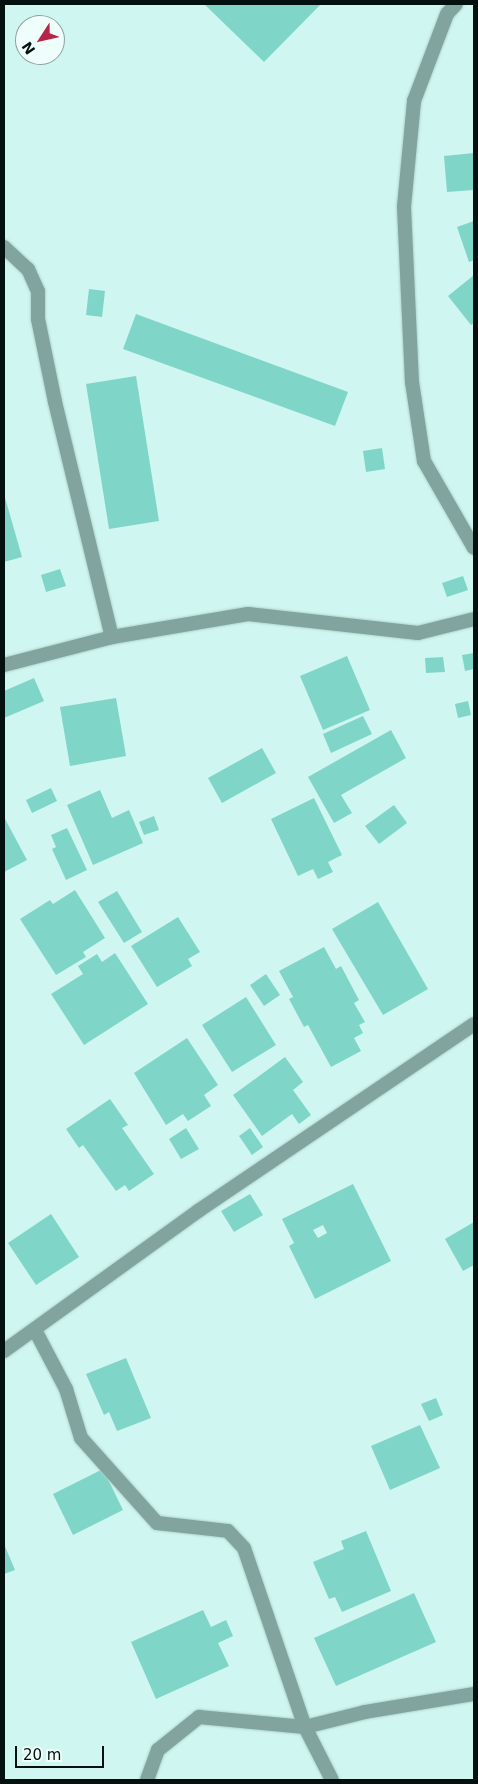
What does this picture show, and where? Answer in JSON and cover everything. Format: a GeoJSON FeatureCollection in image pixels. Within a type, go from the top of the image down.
{"type":"FeatureCollection","features":[{"type":"Feature","properties":{"kind":"street"},"geometry":{"type":"LineString","coordinates":[[448,7],[414,100],[406,188],[412,382],[424,461],[474,548]]}},
{"type":"Feature","properties":{"kind":"street"},"geometry":{"type":"LineString","coordinates":[[4,247],[28,269],[38,291],[38,318],[55,402],[112,637]]}},
{"type":"Feature","properties":{"kind":"street"},"geometry":{"type":"LineString","coordinates":[[4,665],[112,637],[248,614],[418,633],[474,619]]}},
{"type":"Feature","properties":{"kind":"street"},"geometry":{"type":"LineString","coordinates":[[4,1352],[198,1211],[474,1024]]}},
{"type":"Feature","properties":{"kind":"street"},"geometry":{"type":"LineString","coordinates":[[35,1330],[66,1389],[81,1438],[157,1523],[228,1531],[244,1548],[304,1727],[332,1780]]}},
{"type":"Feature","properties":{"kind":"street"},"geometry":{"type":"LineString","coordinates":[[147,1780],[158,1750],[199,1717],[304,1727],[365,1712],[474,1694]]}},
{"type":"Feature","properties":{"kind":"building"},"geometry":{"type":"Polygon","coordinates":[[[204,4],[321,4],[264,62],[204,4]]]}},
{"type":"Feature","properties":{"kind":"building"},"geometry":{"type":"Polygon","coordinates":[[[474,153],[474,190],[447,192],[444,156],[474,153]]]}},
{"type":"Feature","properties":{"kind":"building"},"geometry":{"type":"Polygon","coordinates":[[[474,221],[474,260],[469,262],[457,227],[474,221]]]}},
{"type":"Feature","properties":{"kind":"building"},"geometry":{"type":"Polygon","coordinates":[[[474,275],[474,323],[471,325],[448,296],[474,275]]]}},
{"type":"Feature","properties":{"kind":"building"},"geometry":{"type":"Polygon","coordinates":[[[89,289],[105,291],[102,317],[86,315],[89,289]]]}},
{"type":"Feature","properties":{"kind":"building"},"geometry":{"type":"Polygon","coordinates":[[[136,314],[348,392],[335,426],[123,349],[136,314]]]}},
{"type":"Feature","properties":{"kind":"building"},"geometry":{"type":"Polygon","coordinates":[[[136,376],[159,521],[109,529],[86,384],[136,376]]]}},
{"type":"Feature","properties":{"kind":"building"},"geometry":{"type":"Polygon","coordinates":[[[382,448],[385,469],[366,472],[363,451],[382,448]]]}},
{"type":"Feature","properties":{"kind":"building"},"geometry":{"type":"Polygon","coordinates":[[[4,494],[22,557],[4,562],[4,494]]]}},
{"type":"Feature","properties":{"kind":"building"},"geometry":{"type":"Polygon","coordinates":[[[60,569],[66,586],[46,592],[41,575],[60,569]]]}},
{"type":"Feature","properties":{"kind":"building"},"geometry":{"type":"Polygon","coordinates":[[[463,576],[468,590],[447,597],[442,583],[463,576]]]}},
{"type":"Feature","properties":{"kind":"building"},"geometry":{"type":"Polygon","coordinates":[[[474,653],[474,669],[465,671],[462,655],[474,653]]]}},
{"type":"Feature","properties":{"kind":"building"},"geometry":{"type":"Polygon","coordinates":[[[347,656],[370,710],[323,730],[300,676],[347,656]]]}},
{"type":"Feature","properties":{"kind":"building"},"geometry":{"type":"Polygon","coordinates":[[[443,657],[445,672],[426,673],[425,658],[443,657]]]}},
{"type":"Feature","properties":{"kind":"building"},"geometry":{"type":"Polygon","coordinates":[[[34,678],[44,701],[4,718],[4,691],[34,678]]]}},
{"type":"Feature","properties":{"kind":"building"},"geometry":{"type":"Polygon","coordinates":[[[116,698],[126,756],[70,766],[60,707],[116,698]]]}},
{"type":"Feature","properties":{"kind":"building"},"geometry":{"type":"Polygon","coordinates":[[[468,701],[471,715],[458,718],[455,704],[468,701]]]}},
{"type":"Feature","properties":{"kind":"building"},"geometry":{"type":"Polygon","coordinates":[[[363,716],[372,734],[331,753],[323,734],[363,716]]]}},
{"type":"Feature","properties":{"kind":"building"},"geometry":{"type":"Polygon","coordinates":[[[391,730],[406,758],[341,795],[352,813],[334,823],[308,777],[391,730]]]}},
{"type":"Feature","properties":{"kind":"building"},"geometry":{"type":"Polygon","coordinates":[[[262,748],[276,773],[222,803],[208,778],[262,748]]]}},
{"type":"Feature","properties":{"kind":"building"},"geometry":{"type":"Polygon","coordinates":[[[51,788],[57,801],[32,813],[26,800],[51,788]]]}},
{"type":"Feature","properties":{"kind":"building"},"geometry":{"type":"Polygon","coordinates":[[[100,790],[112,818],[129,810],[143,843],[93,865],[67,805],[100,790]]]}},
{"type":"Feature","properties":{"kind":"building"},"geometry":{"type":"Polygon","coordinates":[[[314,798],[342,855],[328,862],[333,872],[318,879],[313,869],[298,876],[271,819],[314,798]]]}},
{"type":"Feature","properties":{"kind":"building"},"geometry":{"type":"Polygon","coordinates":[[[394,805],[407,823],[379,844],[365,826],[394,805]]]}},
{"type":"Feature","properties":{"kind":"building"},"geometry":{"type":"Polygon","coordinates":[[[154,816],[159,830],[144,835],[139,822],[154,816]]]}},
{"type":"Feature","properties":{"kind":"building"},"geometry":{"type":"Polygon","coordinates":[[[4,817],[27,860],[4,872],[4,817]]]}},
{"type":"Feature","properties":{"kind":"building"},"geometry":{"type":"Polygon","coordinates":[[[67,828],[87,870],[66,880],[52,849],[56,847],[51,835],[67,828]]]}},
{"type":"Feature","properties":{"kind":"building"},"geometry":{"type":"Polygon","coordinates":[[[75,890],[105,938],[83,952],[86,957],[56,975],[20,919],[50,900],[53,904],[75,890]]]}},
{"type":"Feature","properties":{"kind":"building"},"geometry":{"type":"Polygon","coordinates":[[[117,891],[142,932],[124,943],[98,902],[117,891]]]}},
{"type":"Feature","properties":{"kind":"building"},"geometry":{"type":"Polygon","coordinates":[[[378,902],[428,989],[383,1015],[332,929],[378,902]]]}},
{"type":"Feature","properties":{"kind":"building"},"geometry":{"type":"Polygon","coordinates":[[[178,917],[200,952],[188,959],[192,966],[157,987],[131,946],[178,917]]]}},
{"type":"Feature","properties":{"kind":"building"},"geometry":{"type":"Polygon","coordinates":[[[324,947],[336,969],[341,966],[359,1000],[354,1003],[365,1022],[359,1025],[363,1033],[354,1038],[361,1051],[331,1067],[308,1025],[304,1027],[289,999],[293,997],[279,971],[324,947]]]}},
{"type":"Feature","properties":{"kind":"building"},"geometry":{"type":"Polygon","coordinates":[[[115,953],[148,1004],[84,1045],[51,994],[83,974],[78,966],[97,954],[102,962],[115,953]]]}},
{"type":"Feature","properties":{"kind":"building"},"geometry":{"type":"Polygon","coordinates":[[[266,974],[280,995],[264,1006],[250,985],[266,974]]]}},
{"type":"Feature","properties":{"kind":"building"},"geometry":{"type":"Polygon","coordinates":[[[246,997],[276,1045],[232,1072],[202,1025],[246,997]]]}},
{"type":"Feature","properties":{"kind":"building"},"geometry":{"type":"Polygon","coordinates":[[[187,1038],[218,1085],[204,1095],[211,1106],[188,1121],[183,1114],[166,1125],[134,1073],[187,1038]]]}},
{"type":"Feature","properties":{"kind":"building"},"geometry":{"type":"Polygon","coordinates":[[[285,1057],[303,1082],[293,1090],[311,1115],[299,1124],[292,1114],[262,1136],[233,1095],[285,1057]]]}},
{"type":"Feature","properties":{"kind":"building"},"geometry":{"type":"Polygon","coordinates":[[[110,1099],[128,1125],[122,1128],[154,1174],[129,1191],[125,1185],[116,1191],[83,1145],[79,1148],[66,1129],[110,1099]]]}},
{"type":"Feature","properties":{"kind":"building"},"geometry":{"type":"Polygon","coordinates":[[[186,1128],[199,1149],[181,1159],[169,1139],[186,1128]]]}},
{"type":"Feature","properties":{"kind":"building"},"geometry":{"type":"Polygon","coordinates":[[[250,1128],[263,1147],[252,1155],[239,1136],[250,1128]]]}},
{"type":"Feature","properties":{"kind":"building"},"geometry":{"type":"Polygon","coordinates":[[[353,1184],[391,1261],[315,1299],[289,1246],[294,1243],[282,1219],[353,1184]],[[323,1225],[313,1230],[318,1238],[327,1233],[323,1225]]]}},
{"type":"Feature","properties":{"kind":"building"},"geometry":{"type":"Polygon","coordinates":[[[250,1194],[263,1215],[234,1232],[221,1211],[250,1194]]]}},
{"type":"Feature","properties":{"kind":"building"},"geometry":{"type":"Polygon","coordinates":[[[51,1214],[79,1257],[36,1285],[8,1243],[51,1214]]]}},
{"type":"Feature","properties":{"kind":"building"},"geometry":{"type":"Polygon","coordinates":[[[474,1222],[474,1265],[463,1271],[445,1239],[474,1222]]]}},
{"type":"Feature","properties":{"kind":"building"},"geometry":{"type":"Polygon","coordinates":[[[126,1358],[151,1418],[117,1431],[109,1412],[104,1415],[86,1374],[126,1358]]]}},
{"type":"Feature","properties":{"kind":"building"},"geometry":{"type":"Polygon","coordinates":[[[436,1398],[443,1415],[429,1421],[421,1404],[436,1398]]]}},
{"type":"Feature","properties":{"kind":"building"},"geometry":{"type":"Polygon","coordinates":[[[420,1425],[440,1468],[390,1490],[371,1446],[420,1425]]]}},
{"type":"Feature","properties":{"kind":"building"},"geometry":{"type":"Polygon","coordinates":[[[103,1469],[123,1510],[73,1535],[53,1494],[103,1469]]]}},
{"type":"Feature","properties":{"kind":"building"},"geometry":{"type":"Polygon","coordinates":[[[366,1531],[391,1591],[342,1612],[335,1597],[329,1599],[313,1562],[344,1549],[341,1541],[366,1531]]]}},
{"type":"Feature","properties":{"kind":"building"},"geometry":{"type":"Polygon","coordinates":[[[4,1544],[15,1570],[4,1574],[4,1544]]]}},
{"type":"Feature","properties":{"kind":"building"},"geometry":{"type":"Polygon","coordinates":[[[414,1593],[436,1642],[336,1686],[314,1638],[414,1593]]]}},
{"type":"Feature","properties":{"kind":"building"},"geometry":{"type":"Polygon","coordinates":[[[203,1610],[211,1627],[226,1620],[233,1636],[218,1643],[229,1666],[156,1699],[131,1642],[203,1610]]]}}]}
